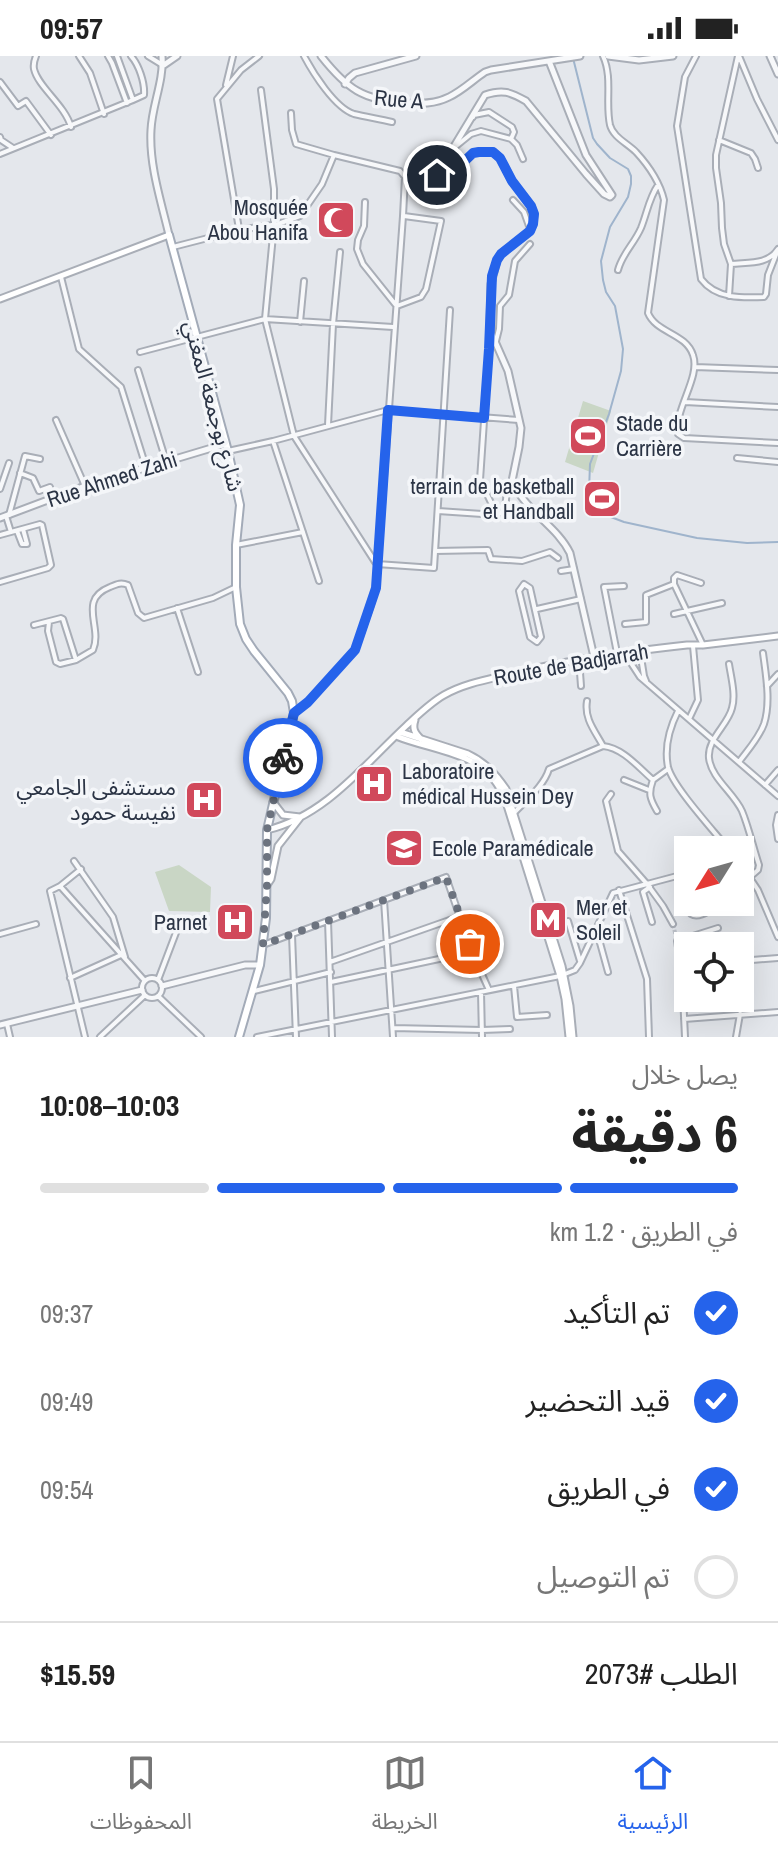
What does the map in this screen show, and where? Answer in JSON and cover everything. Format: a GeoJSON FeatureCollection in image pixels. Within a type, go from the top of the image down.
{"type":"FeatureCollection","features":[{"type":"Feature","properties":{"kind":"main road","name":"شارع بوجمعة المغني"},"geometry":{"type":"LineString","coordinates":[[169,235],[240,505],[236,545],[240,624],[246,639],[288,693],[294,713]]}},
{"type":"Feature","properties":{"kind":"main road"},"geometry":{"type":"LineString","coordinates":[[0,299],[169,235]]}},
{"type":"Feature","properties":{"kind":"main road","name":"Route de Badjarrah"},"geometry":{"type":"LineString","coordinates":[[301,817],[353,779],[419,713],[442,696],[466,685],[538,667],[617,653],[778,636]]}},
{"type":"Feature","properties":{"kind":"main road"},"geometry":{"type":"LineString","coordinates":[[239,1037],[260,965],[267,885],[267,830],[294,713]]}},
{"type":"Feature","properties":{"kind":"main road"},"geometry":{"type":"LineString","coordinates":[[419,713],[413,727],[422,740]]}},
{"type":"Feature","properties":{"kind":"main road"},"geometry":{"type":"LineString","coordinates":[[398,734],[468,754],[485,764],[506,789],[570,1006],[571,1037]]}},
{"type":"Feature","properties":{"kind":"main road"},"geometry":{"type":"LineString","coordinates":[[398,734],[408,741],[474,761],[498,785],[510,813],[562,976]]}},
{"type":"Feature","properties":{"kind":"main road"},"geometry":{"type":"LineString","coordinates":[[387,743],[408,741]]}},
{"type":"Feature","properties":{"kind":"main road"},"geometry":{"type":"LineString","coordinates":[[273,802],[283,815],[301,817]]}},
{"type":"Feature","properties":{"kind":"main road"},"geometry":{"type":"LineString","coordinates":[[267,830],[301,817]]}},
{"type":"Feature","properties":{"kind":"main road"},"geometry":{"type":"LineString","coordinates":[[267,885],[278,846],[301,817]]}},
{"type":"Feature","properties":{"kind":"street"},"geometry":{"type":"LineString","coordinates":[[36,56],[34,71],[69,119],[71,127]]}},
{"type":"Feature","properties":{"kind":"street"},"geometry":{"type":"LineString","coordinates":[[79,56],[90,73],[104,114]]}},
{"type":"Feature","properties":{"kind":"street"},"geometry":{"type":"LineString","coordinates":[[108,56],[127,103]]}},
{"type":"Feature","properties":{"kind":"street"},"geometry":{"type":"LineString","coordinates":[[117,56],[133,100]]}},
{"type":"Feature","properties":{"kind":"street"},"geometry":{"type":"LineString","coordinates":[[0,154],[104,114],[144,95],[136,62],[131,56]]}},
{"type":"Feature","properties":{"kind":"street"},"geometry":{"type":"LineString","coordinates":[[148,56],[163,66]]}},
{"type":"Feature","properties":{"kind":"street"},"geometry":{"type":"LineString","coordinates":[[162,56],[151,134],[157,184],[169,235]]}},
{"type":"Feature","properties":{"kind":"street"},"geometry":{"type":"LineString","coordinates":[[163,66],[177,56]]}},
{"type":"Feature","properties":{"kind":"street"},"geometry":{"type":"LineString","coordinates":[[224,92],[233,56]]}},
{"type":"Feature","properties":{"kind":"street"},"geometry":{"type":"LineString","coordinates":[[239,230],[217,99],[241,70],[259,56]]}},
{"type":"Feature","properties":{"kind":"street"},"geometry":{"type":"LineString","coordinates":[[304,56],[344,108],[352,113],[392,122]]}},
{"type":"Feature","properties":{"kind":"street","name":"Rue A"},"geometry":{"type":"LineString","coordinates":[[321,56],[345,84],[358,93],[377,100],[424,104],[451,96],[491,70],[579,56]]}},
{"type":"Feature","properties":{"kind":"street"},"geometry":{"type":"LineString","coordinates":[[345,84],[355,73],[416,56]]}},
{"type":"Feature","properties":{"kind":"street"},"geometry":{"type":"LineString","coordinates":[[673,56],[639,60],[606,56],[611,127],[644,160],[664,200],[648,313],[653,322],[680,338],[693,354],[695,367],[678,418],[677,431],[684,438],[778,443]]}},
{"type":"Feature","properties":{"kind":"street"},"geometry":{"type":"LineString","coordinates":[[696,56],[685,77],[677,126],[701,279],[709,289],[729,296],[766,296],[768,275],[778,250]]}},
{"type":"Feature","properties":{"kind":"street"},"geometry":{"type":"LineString","coordinates":[[729,296],[731,264],[724,244],[716,168],[717,148],[739,56]]}},
{"type":"Feature","properties":{"kind":"street"},"geometry":{"type":"LineString","coordinates":[[739,56],[778,140]]}},
{"type":"Feature","properties":{"kind":"street"},"geometry":{"type":"LineString","coordinates":[[770,56],[778,74]]}},
{"type":"Feature","properties":{"kind":"street"},"geometry":{"type":"LineString","coordinates":[[453,148],[485,95],[499,90],[513,94],[526,101],[586,174],[610,197],[612,195],[586,155],[549,61]]}},
{"type":"Feature","properties":{"kind":"street"},"geometry":{"type":"LineString","coordinates":[[0,82],[18,106],[26,101],[51,135]]}},
{"type":"Feature","properties":{"kind":"street"},"geometry":{"type":"LineString","coordinates":[[261,90],[274,189],[274,225],[265,319],[294,436],[377,564]]}},
{"type":"Feature","properties":{"kind":"street"},"geometry":{"type":"LineString","coordinates":[[465,132],[474,115],[489,112],[512,127],[514,132],[511,139]]}},
{"type":"Feature","properties":{"kind":"street"},"geometry":{"type":"LineString","coordinates":[[291,113],[296,144],[400,171],[405,177],[376,588],[355,650],[308,702],[294,713]]}},
{"type":"Feature","properties":{"kind":"street"},"geometry":{"type":"LineString","coordinates":[[497,515],[480,480],[491,284],[501,254],[530,231],[534,220],[531,206],[493,152],[473,153],[448,177],[437,175],[435,169],[436,164],[453,148],[471,134],[481,131],[511,139],[523,159]]}},
{"type":"Feature","properties":{"kind":"street"},"geometry":{"type":"LineString","coordinates":[[0,137],[15,149]]}},
{"type":"Feature","properties":{"kind":"street"},"geometry":{"type":"LineString","coordinates":[[719,140],[751,153],[758,168]]}},
{"type":"Feature","properties":{"kind":"street"},"geometry":{"type":"LineString","coordinates":[[173,247],[239,230],[274,225],[300,216],[322,184],[334,155]]}},
{"type":"Feature","properties":{"kind":"street"},"geometry":{"type":"LineString","coordinates":[[618,270],[624,254],[641,228],[658,185]]}},
{"type":"Feature","properties":{"kind":"street"},"geometry":{"type":"LineString","coordinates":[[513,200],[524,212],[530,231]]}},
{"type":"Feature","properties":{"kind":"street"},"geometry":{"type":"LineString","coordinates":[[365,202],[364,226],[357,249],[363,264],[397,306]]}},
{"type":"Feature","properties":{"kind":"street"},"geometry":{"type":"LineString","coordinates":[[397,306],[421,297],[426,289],[441,221],[403,216]]}},
{"type":"Feature","properties":{"kind":"street"},"geometry":{"type":"LineString","coordinates":[[496,343],[500,306],[509,295],[513,265],[530,244]]}},
{"type":"Feature","properties":{"kind":"street"},"geometry":{"type":"LineString","coordinates":[[731,264],[768,259],[778,250]]}},
{"type":"Feature","properties":{"kind":"street"},"geometry":{"type":"LineString","coordinates":[[328,425],[340,252]]}},
{"type":"Feature","properties":{"kind":"street"},"geometry":{"type":"LineString","coordinates":[[61,277],[79,349],[121,387],[146,467]]}},
{"type":"Feature","properties":{"kind":"street"},"geometry":{"type":"LineString","coordinates":[[300,322],[304,281]]}},
{"type":"Feature","properties":{"kind":"street"},"geometry":{"type":"LineString","coordinates":[[377,564],[434,568],[450,310]]}},
{"type":"Feature","properties":{"kind":"street"},"geometry":{"type":"LineString","coordinates":[[140,352],[265,319],[394,327]]}},
{"type":"Feature","properties":{"kind":"street"},"geometry":{"type":"LineString","coordinates":[[490,330],[508,371],[519,420],[519,447],[512,481],[537,516],[565,542],[594,657]]}},
{"type":"Feature","properties":{"kind":"street"},"geometry":{"type":"LineString","coordinates":[[695,367],[778,370]]}},
{"type":"Feature","properties":{"kind":"street"},"geometry":{"type":"LineString","coordinates":[[138,370],[166,461]]}},
{"type":"Feature","properties":{"kind":"street"},"geometry":{"type":"LineString","coordinates":[[685,402],[778,407]]}},
{"type":"Feature","properties":{"kind":"street"},"geometry":{"type":"LineString","coordinates":[[227,447],[273,441],[388,410],[519,420]]}},
{"type":"Feature","properties":{"kind":"street"},"geometry":{"type":"LineString","coordinates":[[56,420],[85,486]]}},
{"type":"Feature","properties":{"kind":"street"},"geometry":{"type":"LineString","coordinates":[[273,441],[319,581]]}},
{"type":"Feature","properties":{"kind":"street","name":"Rue Ahmed Zahi"},"geometry":{"type":"LineString","coordinates":[[5,516],[146,467],[227,447]]}},
{"type":"Feature","properties":{"kind":"street"},"geometry":{"type":"LineString","coordinates":[[17,531],[5,516],[25,456],[40,459]]}},
{"type":"Feature","properties":{"kind":"street"},"geometry":{"type":"LineString","coordinates":[[737,458],[778,462]]}},
{"type":"Feature","properties":{"kind":"street"},"geometry":{"type":"LineString","coordinates":[[0,489],[9,463]]}},
{"type":"Feature","properties":{"kind":"street"},"geometry":{"type":"LineString","coordinates":[[20,473],[33,478],[39,491],[50,487]]}},
{"type":"Feature","properties":{"kind":"street"},"geometry":{"type":"LineString","coordinates":[[437,511],[497,515],[505,509],[509,484],[514,487]]}},
{"type":"Feature","properties":{"kind":"street"},"geometry":{"type":"LineString","coordinates":[[0,535],[42,525],[51,565],[0,582]]}},
{"type":"Feature","properties":{"kind":"street"},"geometry":{"type":"LineString","coordinates":[[236,545],[303,532]]}},
{"type":"Feature","properties":{"kind":"street"},"geometry":{"type":"LineString","coordinates":[[435,551],[488,550],[491,559],[522,561],[550,552],[558,558]]}},
{"type":"Feature","properties":{"kind":"street"},"geometry":{"type":"LineString","coordinates":[[561,571],[574,569]]}},
{"type":"Feature","properties":{"kind":"street"},"geometry":{"type":"LineString","coordinates":[[701,583],[677,575],[674,578],[703,645]]}},
{"type":"Feature","properties":{"kind":"street"},"geometry":{"type":"LineString","coordinates":[[49,622],[48,631],[56,662],[60,664],[76,660],[93,650],[96,643],[92,608],[96,596],[105,589],[121,583],[128,585],[138,613],[144,618],[213,598],[236,587]]}},
{"type":"Feature","properties":{"kind":"street"},"geometry":{"type":"LineString","coordinates":[[524,584],[530,588],[536,609],[541,637],[537,642],[530,637],[519,591],[524,584]]}},
{"type":"Feature","properties":{"kind":"street"},"geometry":{"type":"LineString","coordinates":[[625,624],[646,622],[646,595],[674,584]]}},
{"type":"Feature","properties":{"kind":"street"},"geometry":{"type":"LineString","coordinates":[[624,586],[604,587],[617,653],[627,657],[640,677],[778,796]]}},
{"type":"Feature","properties":{"kind":"street"},"geometry":{"type":"LineString","coordinates":[[536,609],[581,599]]}},
{"type":"Feature","properties":{"kind":"street"},"geometry":{"type":"LineString","coordinates":[[674,614],[722,603]]}},
{"type":"Feature","properties":{"kind":"street"},"geometry":{"type":"LineString","coordinates":[[177,608],[198,672]]}},
{"type":"Feature","properties":{"kind":"street"},"geometry":{"type":"LineString","coordinates":[[34,625],[63,619],[76,660]]}},
{"type":"Feature","properties":{"kind":"street"},"geometry":{"type":"LineString","coordinates":[[689,719],[698,700],[693,646]]}},
{"type":"Feature","properties":{"kind":"street"},"geometry":{"type":"LineString","coordinates":[[640,651],[648,683]]}},
{"type":"Feature","properties":{"kind":"street"},"geometry":{"type":"LineString","coordinates":[[739,762],[763,728],[766,716],[767,686],[763,653]]}},
{"type":"Feature","properties":{"kind":"street"},"geometry":{"type":"LineString","coordinates":[[579,659],[581,686]]}},
{"type":"Feature","properties":{"kind":"street"},"geometry":{"type":"LineString","coordinates":[[729,664],[732,709],[713,741],[709,762],[741,809],[750,836]]}},
{"type":"Feature","properties":{"kind":"street"},"geometry":{"type":"LineString","coordinates":[[767,686],[778,674]]}},
{"type":"Feature","properties":{"kind":"street"},"geometry":{"type":"LineString","coordinates":[[587,701],[585,711],[603,746]]}},
{"type":"Feature","properties":{"kind":"street"},"geometry":{"type":"LineString","coordinates":[[678,710],[666,744],[668,769],[718,836]]}},
{"type":"Feature","properties":{"kind":"street"},"geometry":{"type":"LineString","coordinates":[[514,813],[542,783],[549,769],[603,746],[622,753],[653,780]]}},
{"type":"Feature","properties":{"kind":"street"},"geometry":{"type":"LineString","coordinates":[[657,811],[649,790],[653,780],[668,769]]}},
{"type":"Feature","properties":{"kind":"street"},"geometry":{"type":"LineString","coordinates":[[765,785],[778,770]]}},
{"type":"Feature","properties":{"kind":"street"},"geometry":{"type":"LineString","coordinates":[[624,780],[649,790]]}},
{"type":"Feature","properties":{"kind":"street"},"geometry":{"type":"LineString","coordinates":[[611,794],[606,801],[618,851],[649,885],[673,924]]}},
{"type":"Feature","properties":{"kind":"street"},"geometry":{"type":"LineString","coordinates":[[778,815],[778,839]]}},
{"type":"Feature","properties":{"kind":"street"},"geometry":{"type":"LineString","coordinates":[[754,849],[759,865],[754,874]]}},
{"type":"Feature","properties":{"kind":"street"},"geometry":{"type":"LineString","coordinates":[[74,861],[113,917],[123,956]]}},
{"type":"Feature","properties":{"kind":"street"},"geometry":{"type":"LineString","coordinates":[[81,869],[50,891],[85,1037]]}},
{"type":"Feature","properties":{"kind":"street"},"geometry":{"type":"LineString","coordinates":[[263,945],[446,877],[489,990]]}},
{"type":"Feature","properties":{"kind":"street"},"geometry":{"type":"LineString","coordinates":[[257,1037],[562,976],[575,970],[580,963],[611,896],[619,890],[674,878]]}},
{"type":"Feature","properties":{"kind":"street"},"geometry":{"type":"LineString","coordinates":[[649,885],[643,892],[652,922]]}},
{"type":"Feature","properties":{"kind":"street"},"geometry":{"type":"LineString","coordinates":[[754,885],[778,937]]}},
{"type":"Feature","properties":{"kind":"street"},"geometry":{"type":"LineString","coordinates":[[60,886],[145,981],[144,993],[100,1037]]}},
{"type":"Feature","properties":{"kind":"street"},"geometry":{"type":"LineString","coordinates":[[619,890],[647,979],[649,1037]]}},
{"type":"Feature","properties":{"kind":"street"},"geometry":{"type":"LineString","coordinates":[[384,900],[393,1037]]}},
{"type":"Feature","properties":{"kind":"street"},"geometry":{"type":"LineString","coordinates":[[330,962],[461,916]]}},
{"type":"Feature","properties":{"kind":"street"},"geometry":{"type":"LineString","coordinates":[[328,921],[332,1037]]}},
{"type":"Feature","properties":{"kind":"street"},"geometry":{"type":"LineString","coordinates":[[568,921],[580,963]]}},
{"type":"Feature","properties":{"kind":"street"},"geometry":{"type":"LineString","coordinates":[[0,934],[36,924]]}},
{"type":"Feature","properties":{"kind":"street"},"geometry":{"type":"LineString","coordinates":[[685,1037],[677,941],[718,928]]}},
{"type":"Feature","properties":{"kind":"street"},"geometry":{"type":"LineString","coordinates":[[10,1037],[3,1024],[144,993],[152,998],[158,996],[162,991],[160,983],[177,930]]}},
{"type":"Feature","properties":{"kind":"street"},"geometry":{"type":"LineString","coordinates":[[596,931],[608,972]]}},
{"type":"Feature","properties":{"kind":"street"},"geometry":{"type":"LineString","coordinates":[[292,935],[296,1037]]}},
{"type":"Feature","properties":{"kind":"street"},"geometry":{"type":"LineString","coordinates":[[331,982],[472,952]]}},
{"type":"Feature","properties":{"kind":"street"},"geometry":{"type":"LineString","coordinates":[[70,978],[123,956]]}},
{"type":"Feature","properties":{"kind":"street"},"geometry":{"type":"LineString","coordinates":[[754,960],[778,958]]}},
{"type":"Feature","properties":{"kind":"street"},"geometry":{"type":"LineString","coordinates":[[145,981],[151,978],[160,983],[245,965],[260,965]]}},
{"type":"Feature","properties":{"kind":"street"},"geometry":{"type":"LineString","coordinates":[[254,991],[331,972]]}},
{"type":"Feature","properties":{"kind":"street"},"geometry":{"type":"LineString","coordinates":[[514,986],[517,1017],[547,1015]]}},
{"type":"Feature","properties":{"kind":"street"},"geometry":{"type":"LineString","coordinates":[[481,992],[482,1037]]}},
{"type":"Feature","properties":{"kind":"street"},"geometry":{"type":"LineString","coordinates":[[158,996],[201,1037]]}},
{"type":"Feature","properties":{"kind":"street"},"geometry":{"type":"LineString","coordinates":[[684,1019],[778,1012]]}},
{"type":"Feature","properties":{"kind":"street"},"geometry":{"type":"LineString","coordinates":[[736,1037],[740,1014]]}},
{"type":"Feature","properties":{"kind":"street"},"geometry":{"type":"LineString","coordinates":[[393,1028],[510,1029]]}},
{"type":"Feature","properties":{"kind":"green space","name":"Stade du Carrière"},"geometry":{"type":"Polygon","coordinates":[[[583,401],[611,411],[593,473],[565,462],[583,401]]]}},
{"type":"Feature","properties":{"kind":"green space","name":"terrain de basketball et Handball"},"geometry":{"type":"Polygon","coordinates":[[[594,481],[620,508],[610,517],[584,490],[594,481]]]}},
{"type":"Feature","properties":{"kind":"green space"},"geometry":{"type":"Polygon","coordinates":[[[179,865],[211,887],[210,912],[169,911],[155,872],[179,865]]]}},
{"type":"Feature","properties":{"kind":"waterway"},"geometry":{"type":"LineString","coordinates":[[573,58],[593,138],[610,158],[628,169],[631,176],[628,197],[610,227],[601,261],[603,280],[615,306],[623,349],[621,371],[609,414],[590,464],[589,491],[595,507],[603,514],[624,522],[697,538],[747,543],[778,542]]}},
{"type":"Feature","properties":{"kind":"tunnel"},"geometry":{"type":"LineString","coordinates":[[673,924],[675,932]]}},
{"type":"Feature","properties":{"kind":"way so far"},"geometry":{"type":"LineString","coordinates":[[283,758],[267,830],[263,945],[446,877],[470,944]]}},
{"type":"Feature","properties":{"kind":"place","name":"Mosquée Abou Hanifa"},"geometry":{"type":"Point","coordinates":[336,220]}},
{"type":"Feature","properties":{"kind":"place","name":"Stade du Carrière"},"geometry":{"type":"Point","coordinates":[588,436]}},
{"type":"Feature","properties":{"kind":"place","name":"terrain de basketball et Handball"},"geometry":{"type":"Point","coordinates":[602,499]}},
{"type":"Feature","properties":{"kind":"place","name":"Laboratoire médical Hussein Dey"},"geometry":{"type":"Point","coordinates":[374,784]}},
{"type":"Feature","properties":{"kind":"place","name":"مستشفى الجامعي نفيسة حمود"},"geometry":{"type":"Point","coordinates":[204,800]}},
{"type":"Feature","properties":{"kind":"place","name":"Ecole Paramédicale"},"geometry":{"type":"Point","coordinates":[404,848]}},
{"type":"Feature","properties":{"kind":"place","name":"Mer et Soleil"},"geometry":{"type":"Point","coordinates":[548,920]}},
{"type":"Feature","properties":{"kind":"place","name":"Parnet"},"geometry":{"type":"Point","coordinates":[235,922]}},
{"type":"Feature","properties":{"kind":"route"},"geometry":{"type":"LineString","coordinates":[[283,758],[294,713],[308,702],[355,650],[370,608],[376,588],[388,410],[484,418],[492,276],[501,254],[528,235],[534,214],[500,158],[493,152],[473,153],[448,177],[437,175]]}}]}
